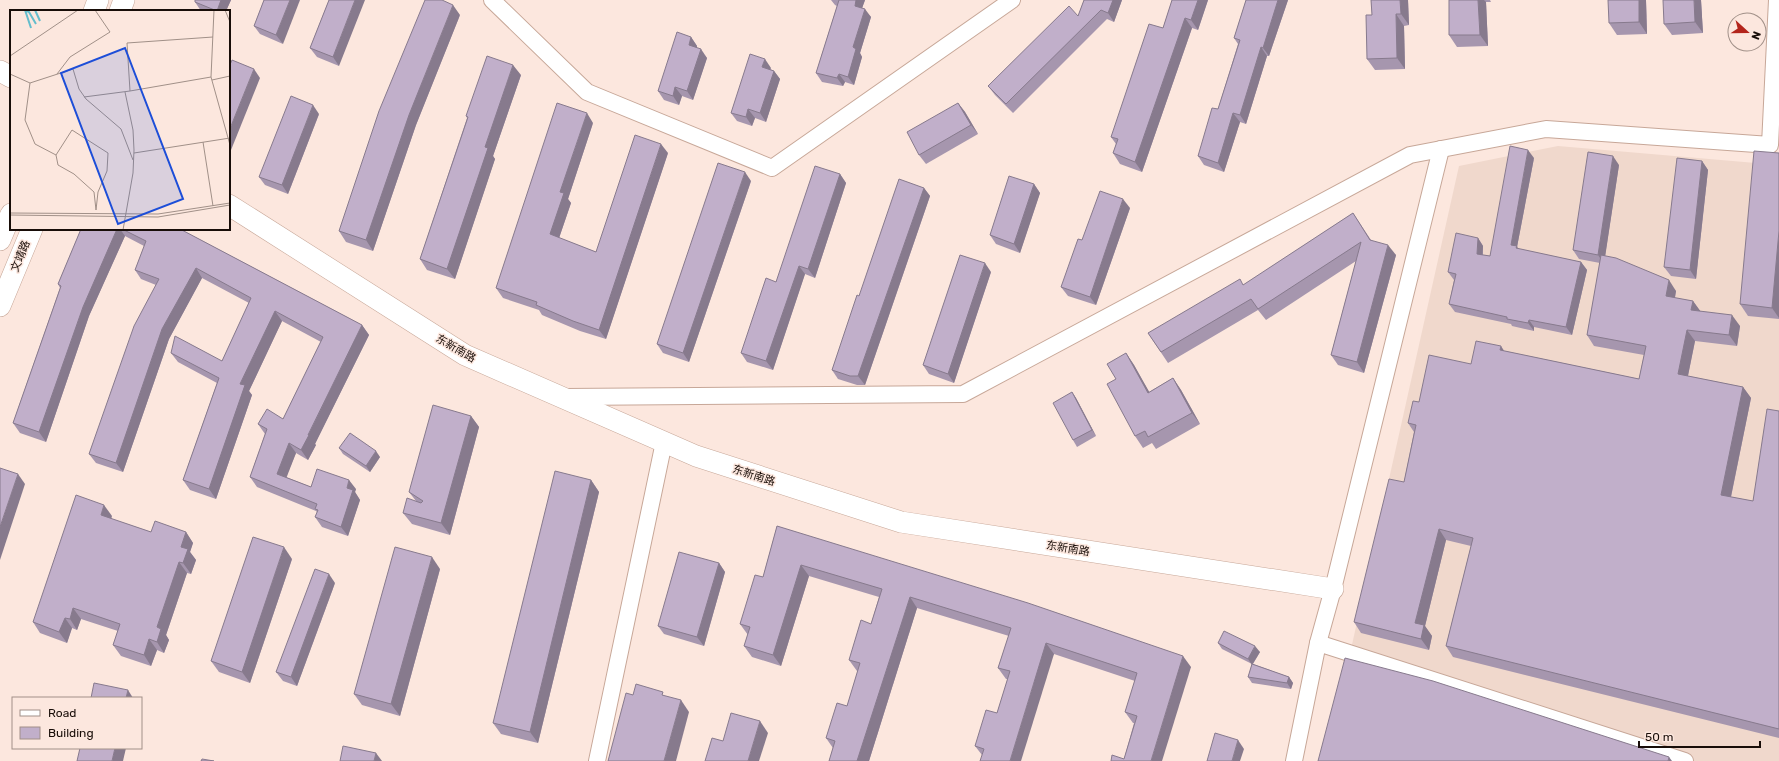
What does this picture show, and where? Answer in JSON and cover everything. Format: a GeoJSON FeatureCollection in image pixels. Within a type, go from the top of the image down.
{"type":"FeatureCollection","features":[{"type":"Feature","properties":{"kind":"main road"},"geometry":{"type":"LineString","coordinates":[[94,10],[98,0]]}},
{"type":"Feature","properties":{"kind":"main road"},"geometry":{"type":"LineString","coordinates":[[120,10],[124,0]]}},
{"type":"Feature","properties":{"kind":"main road"},"geometry":{"type":"LineString","coordinates":[[0,71],[10,76]]}},
{"type":"Feature","properties":{"kind":"main road","name":"东新南路"},"geometry":{"type":"LineString","coordinates":[[230,206],[465,354],[696,456],[901,522],[1333,589]]}},
{"type":"Feature","properties":{"kind":"main road"},"geometry":{"type":"LineString","coordinates":[[0,240],[10,216]]}},
{"type":"Feature","properties":{"kind":"main road","name":"文靖路"},"geometry":{"type":"LineString","coordinates":[[0,306],[32,230]]}},
{"type":"Feature","properties":{"kind":"street"},"geometry":{"type":"LineString","coordinates":[[492,0],[587,92],[772,168],[1012,0]]}},
{"type":"Feature","properties":{"kind":"street"},"geometry":{"type":"LineString","coordinates":[[562,397],[963,394],[1410,155],[1546,129],[1770,144],[1777,0]]}},
{"type":"Feature","properties":{"kind":"street"},"geometry":{"type":"LineString","coordinates":[[1294,761],[1318,644],[1333,589],[1441,149]]}},
{"type":"Feature","properties":{"kind":"street"},"geometry":{"type":"LineString","coordinates":[[597,761],[664,442]]}},
{"type":"Feature","properties":{"kind":"street"},"geometry":{"type":"LineString","coordinates":[[1318,644],[1685,761]]}},
{"type":"Feature","properties":{"kind":"shaded area"},"geometry":{"type":"Polygon","coordinates":[[[1558,146],[1779,165],[1779,761],[1326,761],[1459,166],[1558,146]]]}},
{"type":"Feature","properties":{"kind":"building"},"geometry":{"type":"Polygon","coordinates":[[[195,0],[221,0],[217,10],[195,2],[195,0]]]}},
{"type":"Feature","properties":{"kind":"building"},"geometry":{"type":"Polygon","coordinates":[[[264,0],[290,0],[276,35],[254,26],[264,0]]]}},
{"type":"Feature","properties":{"kind":"building"},"geometry":{"type":"Polygon","coordinates":[[[329,0],[355,0],[333,57],[310,48],[329,0]]]}},
{"type":"Feature","properties":{"kind":"building"},"geometry":{"type":"Polygon","coordinates":[[[425,0],[442,0],[453,5],[409,115],[366,240],[339,231],[379,111],[425,0]]]}},
{"type":"Feature","properties":{"kind":"building"},"geometry":{"type":"Polygon","coordinates":[[[839,0],[856,0],[855,6],[865,9],[853,47],[856,49],[848,77],[839,74],[837,78],[816,73],[839,0]]]}},
{"type":"Feature","properties":{"kind":"building"},"geometry":{"type":"Polygon","coordinates":[[[1084,0],[1113,0],[1108,13],[1101,10],[1006,104],[988,86],[1069,6],[1078,16],[1084,0]]]}},
{"type":"Feature","properties":{"kind":"building"},"geometry":{"type":"Polygon","coordinates":[[[1172,0],[1198,0],[1191,20],[1185,18],[1135,162],[1113,153],[1118,139],[1111,137],[1149,24],[1163,28],[1172,0]]]}},
{"type":"Feature","properties":{"kind":"building"},"geometry":{"type":"Polygon","coordinates":[[[1246,0],[1278,0],[1263,48],[1261,47],[1240,115],[1233,113],[1218,163],[1198,156],[1212,108],[1218,109],[1240,40],[1234,38],[1246,0]]]}},
{"type":"Feature","properties":{"kind":"building"},"geometry":{"type":"Polygon","coordinates":[[[1371,0],[1400,0],[1401,14],[1396,14],[1397,58],[1367,59],[1366,15],[1372,15],[1371,0]]]}},
{"type":"Feature","properties":{"kind":"building"},"geometry":{"type":"Polygon","coordinates":[[[1449,0],[1478,0],[1480,35],[1449,35],[1449,0]]]}},
{"type":"Feature","properties":{"kind":"building"},"geometry":{"type":"Polygon","coordinates":[[[1608,0],[1639,0],[1639,22],[1609,23],[1608,0]]]}},
{"type":"Feature","properties":{"kind":"building"},"geometry":{"type":"Polygon","coordinates":[[[1663,0],[1694,0],[1695,22],[1664,24],[1663,0]]]}},
{"type":"Feature","properties":{"kind":"building"},"geometry":{"type":"Polygon","coordinates":[[[677,32],[691,37],[689,45],[701,49],[687,91],[675,87],[673,96],[658,91],[677,32]]]}},
{"type":"Feature","properties":{"kind":"building"},"geometry":{"type":"Polygon","coordinates":[[[750,54],[765,59],[762,67],[774,71],[760,113],[748,109],[746,117],[731,113],[750,54]]]}},
{"type":"Feature","properties":{"kind":"building"},"geometry":{"type":"Polygon","coordinates":[[[487,56],[513,65],[485,147],[488,148],[447,269],[420,259],[487,56]]]}},
{"type":"Feature","properties":{"kind":"building"},"geometry":{"type":"Polygon","coordinates":[[[232,60],[254,69],[230,129],[230,65],[232,60]]]}},
{"type":"Feature","properties":{"kind":"building"},"geometry":{"type":"Polygon","coordinates":[[[291,96],[313,105],[282,185],[259,177],[291,96]]]}},
{"type":"Feature","properties":{"kind":"building"},"geometry":{"type":"Polygon","coordinates":[[[557,103],[587,113],[560,192],[564,193],[550,234],[596,252],[635,135],[661,144],[599,330],[573,321],[536,305],[537,302],[496,288],[557,103]]]}},
{"type":"Feature","properties":{"kind":"building"},"geometry":{"type":"Polygon","coordinates":[[[958,103],[971,125],[919,155],[907,132],[958,103]]]}},
{"type":"Feature","properties":{"kind":"building"},"geometry":{"type":"Polygon","coordinates":[[[1510,146],[1528,150],[1511,245],[1517,246],[1516,248],[1581,262],[1566,327],[1529,320],[1528,323],[1507,319],[1507,317],[1449,304],[1456,274],[1448,272],[1456,233],[1478,238],[1477,254],[1490,256],[1510,146]]]}},
{"type":"Feature","properties":{"kind":"building"},"geometry":{"type":"Polygon","coordinates":[[[1754,151],[1779,153],[1779,231],[1772,308],[1740,304],[1754,151]]]}},
{"type":"Feature","properties":{"kind":"building"},"geometry":{"type":"Polygon","coordinates":[[[1588,152],[1613,156],[1598,255],[1573,250],[1588,152]]]}},
{"type":"Feature","properties":{"kind":"building"},"geometry":{"type":"Polygon","coordinates":[[[1677,158],[1702,161],[1690,270],[1664,267],[1677,158]]]}},
{"type":"Feature","properties":{"kind":"building"},"geometry":{"type":"Polygon","coordinates":[[[718,163],[745,172],[683,353],[657,344],[718,163]]]}},
{"type":"Feature","properties":{"kind":"building"},"geometry":{"type":"Polygon","coordinates":[[[815,166],[840,174],[808,269],[799,266],[766,361],[741,353],[766,278],[776,282],[815,166]]]}},
{"type":"Feature","properties":{"kind":"building"},"geometry":{"type":"Polygon","coordinates":[[[1009,176],[1034,184],[1014,244],[990,235],[1009,176]]]}},
{"type":"Feature","properties":{"kind":"building"},"geometry":{"type":"Polygon","coordinates":[[[899,179],[924,188],[858,376],[850,376],[832,370],[857,295],[859,296],[899,179]]]}},
{"type":"Feature","properties":{"kind":"building"},"geometry":{"type":"Polygon","coordinates":[[[1100,191],[1123,199],[1090,297],[1061,287],[1078,239],[1082,240],[1100,191]]]}},
{"type":"Feature","properties":{"kind":"building"},"geometry":{"type":"Polygon","coordinates":[[[1353,213],[1370,240],[1388,245],[1357,362],[1331,355],[1361,242],[1258,309],[1251,299],[1161,352],[1148,333],[1240,279],[1243,285],[1353,213]]]}},
{"type":"Feature","properties":{"kind":"building"},"geometry":{"type":"Polygon","coordinates":[[[81,230],[117,230],[83,307],[39,432],[13,423],[61,286],[58,284],[81,230]]]}},
{"type":"Feature","properties":{"kind":"building"},"geometry":{"type":"Polygon","coordinates":[[[124,230],[182,230],[362,325],[301,450],[289,443],[277,474],[311,487],[317,469],[349,480],[347,488],[353,490],[341,527],[315,517],[318,510],[315,509],[317,504],[250,477],[267,429],[258,424],[267,409],[283,419],[323,337],[275,311],[240,384],[245,385],[209,489],[183,480],[219,378],[171,353],[175,336],[222,361],[251,298],[196,268],[162,329],[116,463],[89,454],[134,326],[159,279],[135,270],[146,241],[124,230]]]}},
{"type":"Feature","properties":{"kind":"building"},"geometry":{"type":"Polygon","coordinates":[[[960,255],[985,263],[948,374],[923,365],[960,255]]]}},
{"type":"Feature","properties":{"kind":"building"},"geometry":{"type":"Polygon","coordinates":[[[1601,255],[1616,258],[1669,280],[1666,296],[1693,301],[1691,310],[1732,315],[1729,335],[1687,330],[1678,374],[1743,387],[1721,495],[1753,501],[1767,409],[1779,411],[1779,729],[1446,646],[1473,538],[1439,529],[1415,623],[1424,625],[1421,639],[1354,622],[1389,479],[1404,482],[1416,425],[1408,423],[1413,401],[1419,402],[1429,355],[1471,364],[1476,341],[1501,346],[1500,350],[1639,379],[1646,346],[1587,335],[1601,255]]]}},
{"type":"Feature","properties":{"kind":"building"},"geometry":{"type":"Polygon","coordinates":[[[1126,353],[1148,393],[1173,378],[1192,413],[1148,437],[1145,431],[1135,436],[1107,384],[1116,379],[1107,364],[1126,353]]]}},
{"type":"Feature","properties":{"kind":"building"},"geometry":{"type":"Polygon","coordinates":[[[1072,392],[1092,430],[1073,440],[1053,403],[1072,392]]]}},
{"type":"Feature","properties":{"kind":"building"},"geometry":{"type":"Polygon","coordinates":[[[433,405],[471,416],[441,523],[403,513],[407,498],[421,503],[423,501],[409,492],[433,405]]]}},
{"type":"Feature","properties":{"kind":"building"},"geometry":{"type":"Polygon","coordinates":[[[350,433],[376,451],[366,466],[339,448],[350,433]]]}},
{"type":"Feature","properties":{"kind":"building"},"geometry":{"type":"Polygon","coordinates":[[[0,468],[18,474],[0,527],[0,468]]]}},
{"type":"Feature","properties":{"kind":"building"},"geometry":{"type":"Polygon","coordinates":[[[555,471],[591,480],[530,732],[493,723],[555,471]]]}},
{"type":"Feature","properties":{"kind":"building"},"geometry":{"type":"Polygon","coordinates":[[[76,495],[104,505],[101,515],[151,532],[155,521],[186,532],[181,547],[188,549],[183,563],[179,562],[157,627],[161,629],[157,642],[149,639],[144,655],[113,645],[120,624],[73,608],[70,619],[65,618],[59,632],[33,622],[76,495]]]}},
{"type":"Feature","properties":{"kind":"building"},"geometry":{"type":"Polygon","coordinates":[[[777,526],[1028,603],[1183,656],[1151,761],[1111,761],[1112,755],[1124,759],[1137,716],[1125,712],[1137,673],[1046,643],[1010,761],[980,761],[984,749],[975,746],[986,710],[997,713],[1010,671],[998,668],[1011,628],[910,597],[857,761],[829,761],[835,741],[826,738],[837,703],[847,706],[860,663],[849,660],[861,620],[871,624],[882,589],[801,565],[773,655],[744,646],[750,627],[740,624],[755,575],[763,577],[777,526]]]}},
{"type":"Feature","properties":{"kind":"building"},"geometry":{"type":"Polygon","coordinates":[[[253,537],[284,547],[242,672],[211,661],[253,537]]]}},
{"type":"Feature","properties":{"kind":"building"},"geometry":{"type":"Polygon","coordinates":[[[395,547],[432,557],[391,704],[354,694],[395,547]]]}},
{"type":"Feature","properties":{"kind":"building"},"geometry":{"type":"Polygon","coordinates":[[[679,552],[719,563],[697,637],[658,626],[679,552]]]}},
{"type":"Feature","properties":{"kind":"building"},"geometry":{"type":"Polygon","coordinates":[[[315,569],[329,574],[291,677],[276,672],[315,569]]]}},
{"type":"Feature","properties":{"kind":"building"},"geometry":{"type":"Polygon","coordinates":[[[1224,631],[1255,646],[1248,659],[1218,643],[1224,631]]]}},
{"type":"Feature","properties":{"kind":"building"},"geometry":{"type":"Polygon","coordinates":[[[1345,658],[1433,681],[1669,757],[1668,761],[1318,761],[1345,658]]]}},
{"type":"Feature","properties":{"kind":"building"},"geometry":{"type":"Polygon","coordinates":[[[1252,664],[1289,677],[1287,683],[1248,677],[1252,664]]]}},
{"type":"Feature","properties":{"kind":"building"},"geometry":{"type":"Polygon","coordinates":[[[94,683],[128,690],[126,697],[91,697],[94,683]]]}},
{"type":"Feature","properties":{"kind":"building"},"geometry":{"type":"Polygon","coordinates":[[[636,684],[663,692],[662,695],[681,700],[664,761],[608,761],[626,693],[633,695],[636,684]]]}},
{"type":"Feature","properties":{"kind":"building"},"geometry":{"type":"Polygon","coordinates":[[[731,713],[760,721],[748,761],[705,761],[712,738],[723,741],[731,713]]]}},
{"type":"Feature","properties":{"kind":"building"},"geometry":{"type":"Polygon","coordinates":[[[1215,733],[1238,740],[1232,761],[1207,761],[1215,733]]]}},
{"type":"Feature","properties":{"kind":"building"},"geometry":{"type":"Polygon","coordinates":[[[343,746],[376,753],[374,761],[340,761],[343,746]]]}},
{"type":"Feature","properties":{"kind":"building"},"geometry":{"type":"Polygon","coordinates":[[[80,749],[115,749],[112,761],[77,761],[80,749]]]}},
{"type":"Feature","properties":{"kind":"building"},"geometry":{"type":"Polygon","coordinates":[[[202,759],[214,761],[201,761],[202,759]]]}}]}
